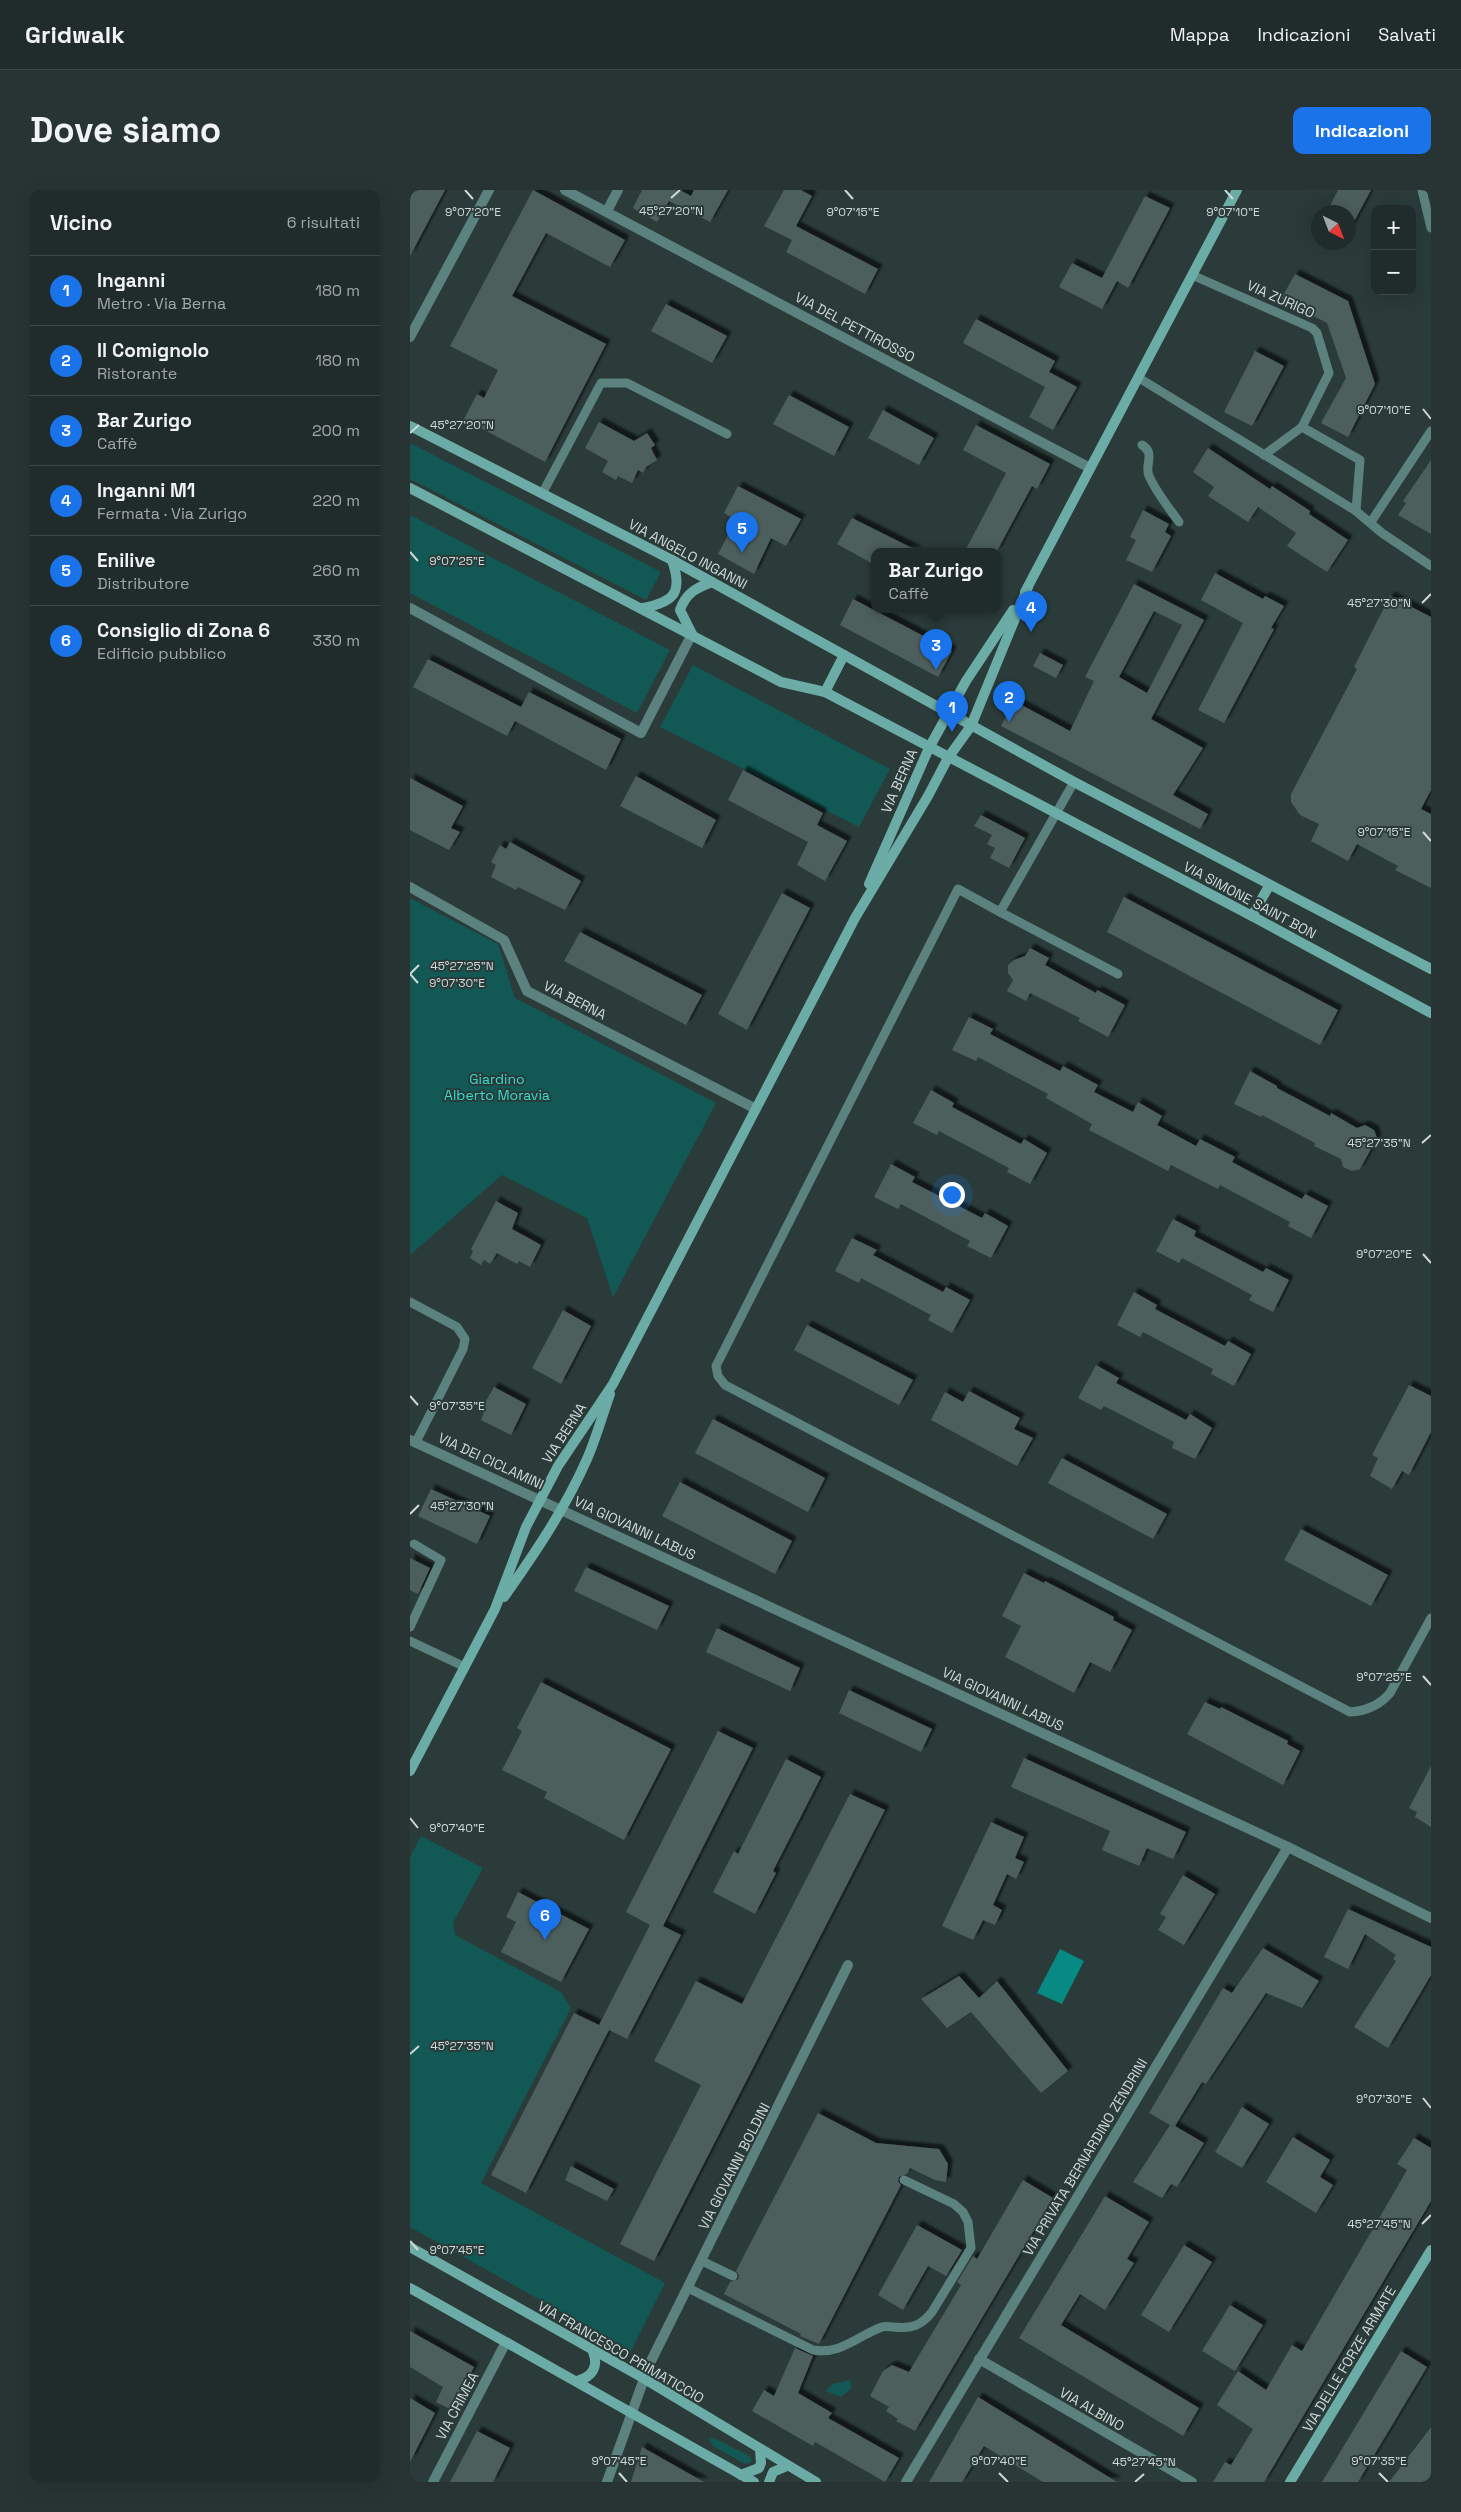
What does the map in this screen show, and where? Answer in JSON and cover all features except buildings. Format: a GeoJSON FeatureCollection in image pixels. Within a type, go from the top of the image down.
{"type":"FeatureCollection","features":[{"type":"Feature","properties":{"kind":"street"},"geometry":{"type":"LineString","coordinates":[[410,338],[489,190]]}},
{"type":"Feature","properties":{"kind":"street","name":"VIA DEL PETTIROSSO"},"geometry":{"type":"LineString","coordinates":[[565,190],[1090,468]]}},
{"type":"Feature","properties":{"kind":"street"},"geometry":{"type":"LineString","coordinates":[[606,211],[618,190]]}},
{"type":"Feature","properties":{"kind":"street"},"geometry":{"type":"LineString","coordinates":[[971,726],[1028,587],[1236,191]]}},
{"type":"Feature","properties":{"kind":"street","name":"VIA ANGELO INGANNI"},"geometry":{"type":"LineString","coordinates":[[410,426],[672,560],[949,714]]}},
{"type":"Feature","properties":{"kind":"street"},"geometry":{"type":"LineString","coordinates":[[410,488],[643,608],[781,682],[825,692],[929,748]]}},
{"type":"Feature","properties":{"kind":"street"},"geometry":{"type":"LineString","coordinates":[[643,608],[664,604],[675,594],[678,577],[672,560]]}},
{"type":"Feature","properties":{"kind":"street"},"geometry":{"type":"LineString","coordinates":[[692,634],[680,610],[684,599],[694,589],[712,582]]}},
{"type":"Feature","properties":{"kind":"street"},"geometry":{"type":"LineString","coordinates":[[949,714],[966,681],[1028,587]]}},
{"type":"Feature","properties":{"kind":"street"},"geometry":{"type":"LineString","coordinates":[[410,608],[642,733],[692,634]]}},
{"type":"Feature","properties":{"kind":"street"},"geometry":{"type":"LineString","coordinates":[[825,692],[844,655]]}},
{"type":"Feature","properties":{"kind":"street","name":"VIA SIMONE SAINT BON"},"geometry":{"type":"LineString","coordinates":[[949,714],[1269,886],[1431,969]]}},
{"type":"Feature","properties":{"kind":"street","name":"VIA BERNA"},"geometry":{"type":"LineString","coordinates":[[855,918],[929,748],[949,714]]}},
{"type":"Feature","properties":{"kind":"street","name":"VIA BERNA"},"geometry":{"type":"LineString","coordinates":[[495,1609],[526,1527],[540,1499],[566,1451],[613,1384],[855,918],[928,796],[948,758],[971,726]]}},
{"type":"Feature","properties":{"kind":"street","name":"VIA SIMONE SAINT BON"},"geometry":{"type":"LineString","coordinates":[[929,748],[1252,916],[1431,1013]]}},
{"type":"Feature","properties":{"kind":"street"},"geometry":{"type":"LineString","coordinates":[[1252,916],[1269,886]]}},
{"type":"Feature","properties":{"kind":"street","name":"VIA BERNA"},"geometry":{"type":"LineString","coordinates":[[410,887],[504,940],[527,991],[756,1109]]}},
{"type":"Feature","properties":{"kind":"street","name":"VIA BERNA"},"geometry":{"type":"LineString","coordinates":[[495,1609],[540,1546],[588,1458],[613,1384]]}},
{"type":"Feature","properties":{"kind":"street","name":"VIA DEI CICLAMINI"},"geometry":{"type":"LineString","coordinates":[[413,1441],[561,1508]]}},
{"type":"Feature","properties":{"kind":"street","name":"VIA GIOVANNI LABUS"},"geometry":{"type":"LineString","coordinates":[[561,1508],[1288,1847],[1431,1918]]}},
{"type":"Feature","properties":{"kind":"street"},"geometry":{"type":"LineString","coordinates":[[410,1771],[495,1609]]}},
{"type":"Feature","properties":{"kind":"street","name":"VIA PRIVATA BERNARDINO ZENDRINI"},"geometry":{"type":"LineString","coordinates":[[906,2482],[1288,1847]]}},
{"type":"Feature","properties":{"kind":"street","name":"VIA GIOVANNI BOLDINI"},"geometry":{"type":"LineString","coordinates":[[607,2482],[643,2378],[848,1964]]}},
{"type":"Feature","properties":{"kind":"street","name":"VIA FRANCESCO PRIMATICCIO"},"geometry":{"type":"LineString","coordinates":[[410,2247],[593,2352],[643,2378],[816,2482]]}},
{"type":"Feature","properties":{"kind":"street","name":"VIA DELLE FORZE ARMATE"},"geometry":{"type":"LineString","coordinates":[[1290,2482],[1431,2250]]}},
{"type":"Feature","properties":{"kind":"street"},"geometry":{"type":"LineString","coordinates":[[410,2288],[754,2482]]}},
{"type":"Feature","properties":{"kind":"street","name":"VIA CRIMEA"},"geometry":{"type":"LineString","coordinates":[[433,2482],[506,2342]]}},
{"type":"Feature","properties":{"kind":"street"},"geometry":{"type":"LineString","coordinates":[[577,2381],[586,2378],[596,2365],[593,2352]]}},
{"type":"Feature","properties":{"kind":"street","name":"VIA ALBINO"},"geometry":{"type":"LineString","coordinates":[[979,2359],[1192,2482]]}},
{"type":"Feature","properties":{"kind":"street"},"geometry":{"type":"LineString","coordinates":[[741,2475],[759,2468],[761,2463],[760,2450]]}},
{"type":"Feature","properties":{"kind":"street"},"geometry":{"type":"LineString","coordinates":[[769,2482],[773,2472],[787,2466]]}},
{"type":"Feature","properties":{"kind":"lane"},"geometry":{"type":"LineString","coordinates":[[1422,190],[1431,228]]}},
{"type":"Feature","properties":{"kind":"lane","name":"VIA ZURIGO"},"geometry":{"type":"LineString","coordinates":[[1192,275],[1312,328],[1317,333],[1330,372],[1302,427],[1264,455]]}},
{"type":"Feature","properties":{"kind":"lane"},"geometry":{"type":"LineString","coordinates":[[1139,378],[1356,511],[1382,533],[1431,566]]}},
{"type":"Feature","properties":{"kind":"lane"},"geometry":{"type":"LineString","coordinates":[[542,494],[601,383],[627,383],[727,434]]}},
{"type":"Feature","properties":{"kind":"lane"},"geometry":{"type":"LineString","coordinates":[[1302,427],[1360,460],[1356,511]]}},
{"type":"Feature","properties":{"kind":"lane"},"geometry":{"type":"LineString","coordinates":[[1370,522],[1431,431]]}},
{"type":"Feature","properties":{"kind":"lane"},"geometry":{"type":"LineString","coordinates":[[1142,445],[1147,448],[1150,456],[1148,475],[1178,522]]}},
{"type":"Feature","properties":{"kind":"lane"},"geometry":{"type":"LineString","coordinates":[[1000,912],[1074,782]]}},
{"type":"Feature","properties":{"kind":"lane"},"geometry":{"type":"LineString","coordinates":[[1118,974],[958,889],[716,1366],[718,1376],[725,1385],[1350,1712],[1361,1711],[1381,1703],[1390,1693],[1431,1618]]}},
{"type":"Feature","properties":{"kind":"lane"},"geometry":{"type":"LineString","coordinates":[[410,1302],[457,1327],[465,1338],[463,1349],[413,1441]]}},
{"type":"Feature","properties":{"kind":"lane"},"geometry":{"type":"LineString","coordinates":[[410,1627],[442,1560],[414,1544]]}},
{"type":"Feature","properties":{"kind":"lane"},"geometry":{"type":"LineString","coordinates":[[410,1641],[465,1667]]}},
{"type":"Feature","properties":{"kind":"lane"},"geometry":{"type":"LineString","coordinates":[[688,2288],[763,2326],[790,2333],[813,2350],[824,2352],[840,2348],[884,2326],[913,2328],[924,2322],[932,2312],[971,2248],[968,2222],[963,2212],[954,2204],[904,2180]]}},
{"type":"Feature","properties":{"kind":"lane"},"geometry":{"type":"LineString","coordinates":[[702,2261],[733,2276]]}},
{"type":"Feature","properties":{"kind":"lane"},"geometry":{"type":"LineString","coordinates":[[741,2314],[746,2305]]}},
{"type":"Feature","properties":{"kind":"lane"},"geometry":{"type":"LineString","coordinates":[[763,2326],[768,2316]]}},
{"type":"Feature","properties":{"kind":"green space"},"geometry":{"type":"Polygon","coordinates":[[[410,443],[661,572],[646,600],[410,479],[410,443]]]}},
{"type":"Feature","properties":{"kind":"green space"},"geometry":{"type":"Polygon","coordinates":[[[410,515],[670,650],[637,713],[410,593],[410,515]]]}},
{"type":"Feature","properties":{"kind":"green space"},"geometry":{"type":"Polygon","coordinates":[[[693,665],[890,769],[859,827],[660,727],[693,665]]]}},
{"type":"Feature","properties":{"kind":"green space","name":"Giardino Alberto Moravia"},"geometry":{"type":"Polygon","coordinates":[[[410,898],[498,944],[515,998],[716,1103],[613,1297],[587,1218],[502,1175],[410,1255],[410,898]]]}},
{"type":"Feature","properties":{"kind":"green space"},"geometry":{"type":"Polygon","coordinates":[[[421,1836],[483,1868],[453,1923],[455,1935],[561,1992],[571,2008],[481,2183],[665,2283],[631,2351],[410,2227],[410,1857],[421,1836]]]}},
{"type":"Feature","properties":{"kind":"green space"},"geometry":{"type":"Polygon","coordinates":[[[851,2380],[851,2388],[841,2397],[826,2391],[832,2384],[851,2380]]]}},
{"type":"Feature","properties":{"kind":"green space"},"geometry":{"type":"Polygon","coordinates":[[[714,2438],[749,2456],[752,2460],[750,2463],[745,2464],[713,2446],[709,2439],[714,2438]]]}},
{"type":"Feature","properties":{"kind":"shaded area"},"geometry":{"type":"Polygon","coordinates":[[[1060,1949],[1084,1961],[1062,2004],[1037,1993],[1060,1949]]]}},
{"type":"Feature","properties":{"kind":"place","name":"Enilive"},"geometry":{"type":"Point","coordinates":[742,553]}},
{"type":"Feature","properties":{"kind":"place","name":"Inganni M1"},"geometry":{"type":"Point","coordinates":[1031,632]}},
{"type":"Feature","properties":{"kind":"place","name":"Bar Zurigo"},"geometry":{"type":"Point","coordinates":[936,670]}},
{"type":"Feature","properties":{"kind":"place","name":"Il Comignolo"},"geometry":{"type":"Point","coordinates":[1009,722]}},
{"type":"Feature","properties":{"kind":"place","name":"Inganni"},"geometry":{"type":"Point","coordinates":[952,732]}},
{"type":"Feature","properties":{"kind":"place","name":"Consiglio di Zona 6"},"geometry":{"type":"Point","coordinates":[545,1940]}}]}
